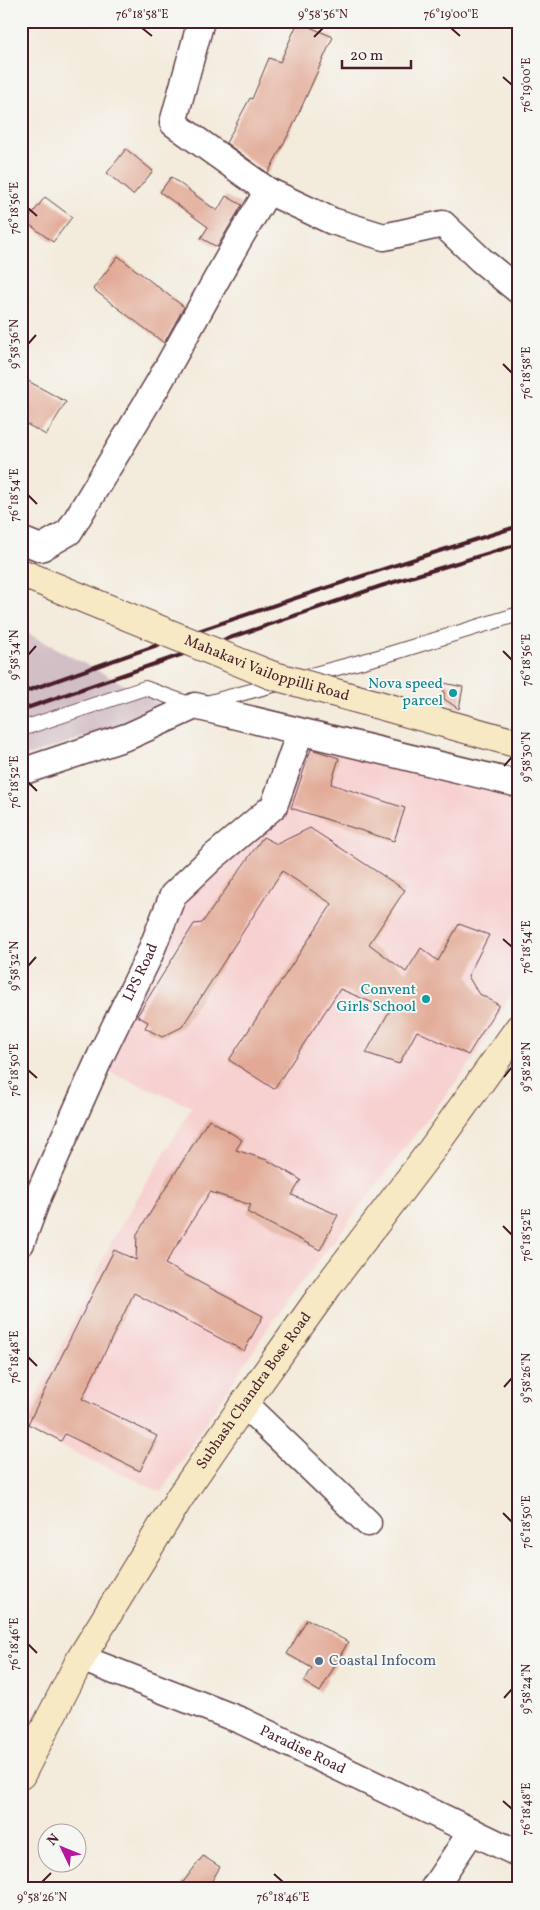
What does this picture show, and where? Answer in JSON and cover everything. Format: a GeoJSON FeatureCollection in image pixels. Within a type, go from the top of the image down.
{"type":"FeatureCollection","features":[{"type":"Feature","properties":{"kind":"main road","name":"Mahakavi Vailoppilli Road"},"geometry":{"type":"LineString","coordinates":[[21,573],[271,676],[519,744]]}},
{"type":"Feature","properties":{"kind":"main road","name":"Subhash Chandra Bose Road"},"geometry":{"type":"LineString","coordinates":[[21,1775],[81,1658],[180,1497],[328,1286],[433,1148],[519,1028]]}},
{"type":"Feature","properties":{"kind":"street"},"geometry":{"type":"LineString","coordinates":[[202,21],[173,123],[268,191],[332,221],[384,236],[443,224],[519,291]]}},
{"type":"Feature","properties":{"kind":"street"},"geometry":{"type":"LineString","coordinates":[[31,544],[69,532],[157,386],[268,191]]}},
{"type":"Feature","properties":{"kind":"street"},"geometry":{"type":"LineString","coordinates":[[21,772],[129,736],[196,706],[519,784]]}},
{"type":"Feature","properties":{"kind":"street","name":"LPS Road"},"geometry":{"type":"LineString","coordinates":[[21,1243],[39,1194],[101,1055],[149,956],[173,894],[212,858],[274,806],[300,732]]}},
{"type":"Feature","properties":{"kind":"street"},"geometry":{"type":"LineString","coordinates":[[244,1404],[368,1523]]}},
{"type":"Feature","properties":{"kind":"street","name":"Paradise Road"},"geometry":{"type":"LineString","coordinates":[[81,1658],[242,1721],[519,1854]]}},
{"type":"Feature","properties":{"kind":"street"},"geometry":{"type":"LineString","coordinates":[[433,1889],[472,1831]]}},
{"type":"Feature","properties":{"kind":"lane"},"geometry":{"type":"LineString","coordinates":[[21,569],[31,544]]}},
{"type":"Feature","properties":{"kind":"lane"},"geometry":{"type":"LineString","coordinates":[[21,729],[145,688],[196,706],[386,655],[519,614]]}},
{"type":"Feature","properties":{"kind":"shaded area"},"geometry":{"type":"Polygon","coordinates":[[[21,630],[170,709],[21,758],[21,630]]]}},
{"type":"Feature","properties":{"kind":"shaded area"},"geometry":{"type":"Polygon","coordinates":[[[305,739],[519,794],[519,980],[475,1057],[273,1320],[161,1492],[21,1428],[113,1239],[192,1107],[104,1070],[180,898],[217,863],[305,739]]]}},
{"type":"Feature","properties":{"kind":"building"},"geometry":{"type":"Polygon","coordinates":[[[298,22],[333,37],[293,126],[268,173],[226,143],[250,98],[252,99],[269,58],[280,62],[298,22]]]}},
{"type":"Feature","properties":{"kind":"building"},"geometry":{"type":"Polygon","coordinates":[[[126,149],[153,171],[133,195],[107,173],[126,149]]]}},
{"type":"Feature","properties":{"kind":"building"},"geometry":{"type":"Polygon","coordinates":[[[171,177],[217,211],[226,196],[242,205],[217,247],[201,238],[208,227],[160,192],[171,177]]]}},
{"type":"Feature","properties":{"kind":"building"},"geometry":{"type":"Polygon","coordinates":[[[45,197],[72,217],[53,242],[26,222],[45,197]]]}},
{"type":"Feature","properties":{"kind":"building"},"geometry":{"type":"Polygon","coordinates":[[[118,256],[184,307],[164,343],[93,289],[118,256]]]}},
{"type":"Feature","properties":{"kind":"building"},"geometry":{"type":"Polygon","coordinates":[[[21,377],[66,402],[46,435],[21,421],[21,377]]]}},
{"type":"Feature","properties":{"kind":"building","name":"Nova speed parcel"},"geometry":{"type":"Polygon","coordinates":[[[444,683],[463,687],[459,709],[444,699],[444,683]]]}},
{"type":"Feature","properties":{"kind":"building"},"geometry":{"type":"Polygon","coordinates":[[[311,749],[339,758],[331,784],[405,808],[394,841],[291,808],[311,749]]]}},
{"type":"Feature","properties":{"kind":"building"},"geometry":{"type":"Polygon","coordinates":[[[310,828],[405,890],[369,944],[406,972],[421,948],[438,961],[459,924],[489,935],[468,976],[478,993],[499,1005],[468,1055],[417,1031],[399,1064],[366,1053],[390,1010],[340,989],[274,1089],[229,1060],[332,904],[282,871],[182,1027],[162,1037],[145,1028],[148,1022],[137,1016],[194,924],[202,923],[263,837],[277,844],[310,828]]]}},
{"type":"Feature","properties":{"kind":"building"},"geometry":{"type":"Polygon","coordinates":[[[209,1119],[242,1140],[236,1150],[267,1160],[301,1180],[292,1195],[338,1215],[320,1250],[247,1212],[251,1205],[210,1192],[165,1264],[263,1316],[244,1351],[134,1293],[82,1399],[157,1436],[140,1471],[65,1434],[61,1441],[28,1424],[114,1250],[136,1260],[137,1234],[209,1119]]]}},
{"type":"Feature","properties":{"kind":"building","name":"Coastal Infocom"},"geometry":{"type":"Polygon","coordinates":[[[307,1619],[348,1642],[320,1692],[304,1682],[312,1668],[287,1654],[307,1619]]]}},
{"type":"Feature","properties":{"kind":"building"},"geometry":{"type":"Polygon","coordinates":[[[203,1856],[220,1867],[207,1889],[178,1889],[203,1856]]]}},
{"type":"Feature","properties":{"kind":"railway"},"geometry":{"type":"LineString","coordinates":[[21,693],[269,607],[519,526]]}},
{"type":"Feature","properties":{"kind":"railway"},"geometry":{"type":"LineString","coordinates":[[21,710],[381,586],[519,544]]}},
{"type":"Feature","properties":{"kind":"place","name":"Nova speed parcel"},"geometry":{"type":"Point","coordinates":[453,693]}},
{"type":"Feature","properties":{"kind":"place","name":"Convent Girls School"},"geometry":{"type":"Point","coordinates":[426,999]}},
{"type":"Feature","properties":{"kind":"place","name":"Coastal Infocom"},"geometry":{"type":"Point","coordinates":[319,1661]}}]}
